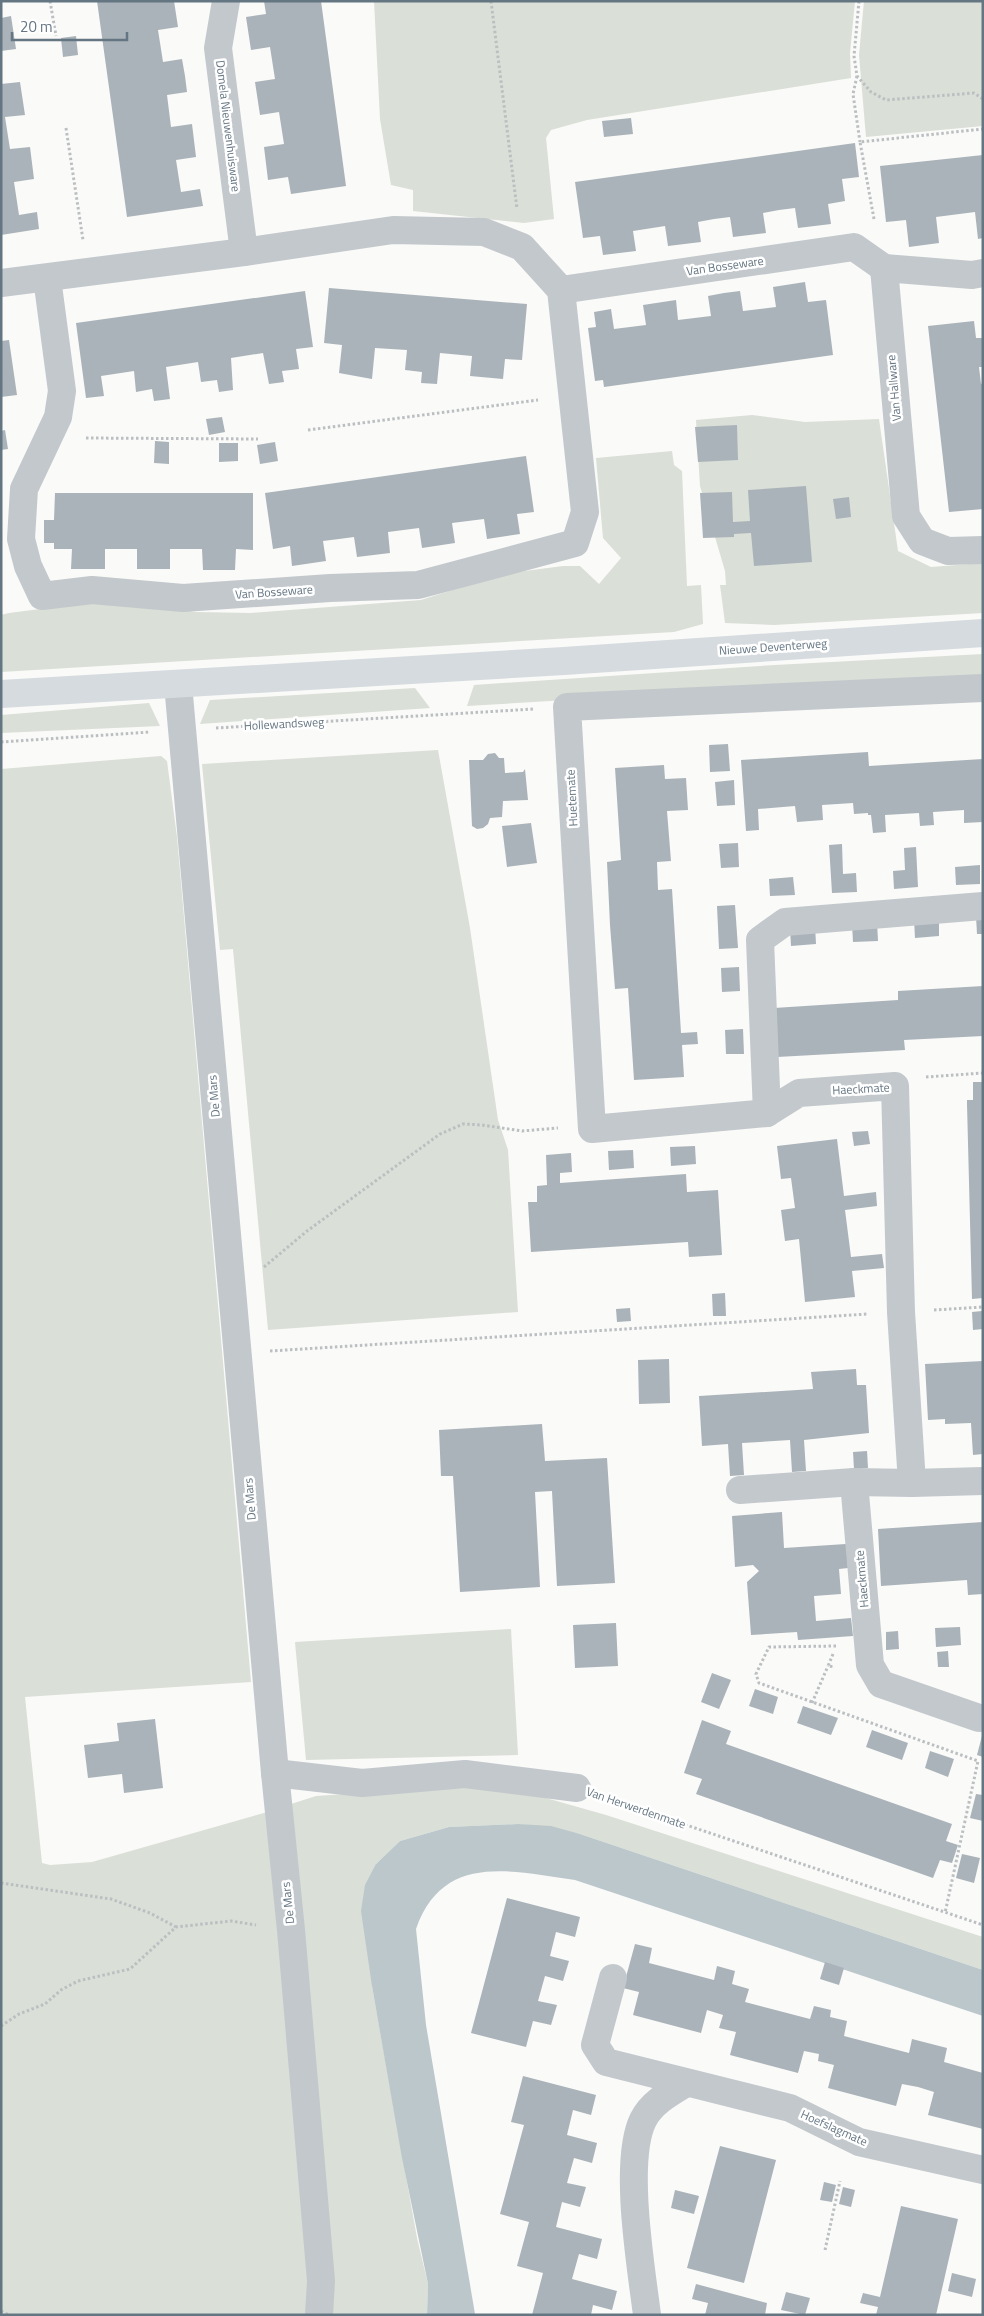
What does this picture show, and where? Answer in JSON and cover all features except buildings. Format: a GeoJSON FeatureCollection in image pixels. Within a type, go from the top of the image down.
{"type":"FeatureCollection","features":[{"type":"Feature","properties":{"kind":"main road","name":"Nieuwe Deventerweg"},"geometry":{"type":"LineString","coordinates":[[178,684],[983,633]]}},
{"type":"Feature","properties":{"kind":"main road"},"geometry":{"type":"LineString","coordinates":[[1,694],[178,684]]}},
{"type":"Feature","properties":{"kind":"street","name":"Domela Nieuwenhuisware"},"geometry":{"type":"LineString","coordinates":[[226,1],[218,48],[244,252]]}},
{"type":"Feature","properties":{"kind":"street"},"geometry":{"type":"LineString","coordinates":[[1,282],[87,273],[392,230],[484,232],[522,248],[561,290]]}},
{"type":"Feature","properties":{"kind":"street","name":"Van Bosseware"},"geometry":{"type":"LineString","coordinates":[[47,278],[62,391],[58,417],[24,489],[21,539],[28,566],[42,596],[92,590],[183,598],[330,588],[418,585],[575,543],[585,512],[561,290],[854,247],[884,268]]}},
{"type":"Feature","properties":{"kind":"street"},"geometry":{"type":"LineString","coordinates":[[884,268],[972,275],[983,273]]}},
{"type":"Feature","properties":{"kind":"street","name":"Van Hallware"},"geometry":{"type":"LineString","coordinates":[[884,268],[906,516],[922,541],[948,552],[983,550]]}},
{"type":"Feature","properties":{"kind":"street","name":"De Mars"},"geometry":{"type":"LineString","coordinates":[[178,684],[231,1293],[291,1930],[321,2280],[318,2315]]}},
{"type":"Feature","properties":{"kind":"street"},"geometry":{"type":"LineString","coordinates":[[567,707],[983,688]]}},
{"type":"Feature","properties":{"kind":"street","name":"Huetemate"},"geometry":{"type":"LineString","coordinates":[[567,707],[591,1126]]}},
{"type":"Feature","properties":{"kind":"street"},"geometry":{"type":"LineString","coordinates":[[591,1126],[592,1129],[766,1112],[760,940],[785,922],[983,906]]}},
{"type":"Feature","properties":{"kind":"street","name":"Haeckmate"},"geometry":{"type":"LineString","coordinates":[[766,1112],[799,1093],[895,1086],[901,1312],[912,1483]]}},
{"type":"Feature","properties":{"kind":"street"},"geometry":{"type":"LineString","coordinates":[[740,1490],[854,1482],[983,1481]]}},
{"type":"Feature","properties":{"kind":"street","name":"Haeckmate"},"geometry":{"type":"LineString","coordinates":[[854,1482],[870,1665],[874,1672]]}},
{"type":"Feature","properties":{"kind":"street"},"geometry":{"type":"LineString","coordinates":[[874,1672],[881,1684],[979,1718]]}},
{"type":"Feature","properties":{"kind":"street","name":"Van Herwerdenmate"},"geometry":{"type":"LineString","coordinates":[[275,1773],[362,1783],[465,1774],[577,1788]]}},
{"type":"Feature","properties":{"kind":"street","name":"Hoefslagmate"},"geometry":{"type":"LineString","coordinates":[[613,1978],[595,2045],[606,2062],[790,2108],[859,2142],[983,2170]]}},
{"type":"Feature","properties":{"kind":"street"},"geometry":{"type":"LineString","coordinates":[[647,2315],[635,2202],[635,2146],[644,2119],[664,2095],[686,2083]]}},
{"type":"Feature","properties":{"kind":"path"},"geometry":{"type":"LineString","coordinates":[[50,1],[56,36]]}},
{"type":"Feature","properties":{"kind":"path"},"geometry":{"type":"LineString","coordinates":[[491,1],[522,248]]}},
{"type":"Feature","properties":{"kind":"path"},"geometry":{"type":"LineString","coordinates":[[859,1],[854,56],[857,76],[853,94],[860,142],[884,268]]}},
{"type":"Feature","properties":{"kind":"path"},"geometry":{"type":"LineString","coordinates":[[857,76],[871,92],[886,100],[974,93],[983,99]]}},
{"type":"Feature","properties":{"kind":"path"},"geometry":{"type":"LineString","coordinates":[[66,128],[87,273]]}},
{"type":"Feature","properties":{"kind":"path"},"geometry":{"type":"LineString","coordinates":[[860,142],[983,129]]}},
{"type":"Feature","properties":{"kind":"path"},"geometry":{"type":"LineString","coordinates":[[308,430],[572,395]]}},
{"type":"Feature","properties":{"kind":"path"},"geometry":{"type":"LineString","coordinates":[[48,438],[258,438]]}},
{"type":"Feature","properties":{"kind":"path","name":"Hollewandsweg"},"geometry":{"type":"LineString","coordinates":[[1,742],[567,707]]}},
{"type":"Feature","properties":{"kind":"path"},"geometry":{"type":"LineString","coordinates":[[895,1086],[905,1078],[983,1073]]}},
{"type":"Feature","properties":{"kind":"path"},"geometry":{"type":"LineString","coordinates":[[231,1293],[307,1231],[440,1134],[464,1124],[482,1124],[522,1131],[591,1126]]}},
{"type":"Feature","properties":{"kind":"path"},"geometry":{"type":"LineString","coordinates":[[237,1354],[983,1307]]}},
{"type":"Feature","properties":{"kind":"path"},"geometry":{"type":"LineString","coordinates":[[812,1703],[838,1646],[768,1647],[756,1674],[759,1683],[812,1703],[978,1761],[945,1913]]}},
{"type":"Feature","properties":{"kind":"path"},"geometry":{"type":"LineString","coordinates":[[828,1666],[874,1672]]}},
{"type":"Feature","properties":{"kind":"path","name":"Van Herwerdenmate"},"geometry":{"type":"LineString","coordinates":[[577,1788],[983,1925]]}},
{"type":"Feature","properties":{"kind":"path"},"geometry":{"type":"LineString","coordinates":[[1,1883],[111,1899],[150,1913],[176,1927],[231,1921],[291,1930]]}},
{"type":"Feature","properties":{"kind":"path"},"geometry":{"type":"LineString","coordinates":[[1,2026],[19,2014],[45,2004],[61,1990],[78,1981],[130,1969],[176,1927]]}},
{"type":"Feature","properties":{"kind":"path"},"geometry":{"type":"LineString","coordinates":[[825,2250],[840,2181]]}},
{"type":"Feature","properties":{"kind":"path"},"geometry":{"type":"LineString","coordinates":[[1,2312],[9,2315]]}},
{"type":"Feature","properties":{"kind":"shaded area"},"geometry":{"type":"Polygon","coordinates":[[[374,1],[855,1],[850,53],[851,78],[587,120],[551,130],[546,138],[554,219],[524,223],[413,211],[413,190],[391,185],[380,119],[374,1]]]}},
{"type":"Feature","properties":{"kind":"shaded area"},"geometry":{"type":"Polygon","coordinates":[[[864,1],[983,1],[983,126],[866,137],[859,55],[864,1]]]}},
{"type":"Feature","properties":{"kind":"shaded area"},"geometry":{"type":"Polygon","coordinates":[[[752,415],[805,422],[879,419],[898,551],[931,567],[983,563],[983,613],[774,625],[725,623],[720,585],[726,585],[725,571],[700,486],[696,420],[752,415]]]}},
{"type":"Feature","properties":{"kind":"shaded area"},"geometry":{"type":"Polygon","coordinates":[[[672,451],[674,465],[682,471],[687,586],[701,585],[703,624],[674,632],[1,672],[1,615],[9,613],[95,602],[154,606],[196,612],[251,613],[421,600],[490,578],[517,572],[563,566],[580,566],[599,584],[621,558],[603,538],[596,458],[672,451]]]}},
{"type":"Feature","properties":{"kind":"shaded area"},"geometry":{"type":"Polygon","coordinates":[[[983,654],[983,675],[467,706],[474,685],[775,665],[983,654]]]}},
{"type":"Feature","properties":{"kind":"shaded area"},"geometry":{"type":"Polygon","coordinates":[[[415,688],[430,708],[200,724],[210,700],[415,688]]]}},
{"type":"Feature","properties":{"kind":"shaded area"},"geometry":{"type":"Polygon","coordinates":[[[149,703],[160,726],[1,733],[1,715],[149,703]]]}},
{"type":"Feature","properties":{"kind":"shaded area"},"geometry":{"type":"Polygon","coordinates":[[[438,750],[470,928],[498,1120],[508,1150],[518,1312],[268,1330],[233,949],[220,950],[202,764],[438,750]]]}},
{"type":"Feature","properties":{"kind":"shaded area"},"geometry":{"type":"Polygon","coordinates":[[[161,756],[167,761],[177,837],[251,1682],[25,1697],[42,1863],[50,1865],[92,1862],[271,1811],[308,2288],[306,2315],[1,2315],[1,769],[161,756]]]}},
{"type":"Feature","properties":{"kind":"shaded area"},"geometry":{"type":"Polygon","coordinates":[[[511,1629],[518,1755],[306,1760],[295,1642],[511,1629]]]}},
{"type":"Feature","properties":{"kind":"shaded area"},"geometry":{"type":"Polygon","coordinates":[[[507,1787],[606,1815],[983,1937],[983,1970],[580,1834],[518,1824],[449,1827],[400,1841],[376,1864],[372,1986],[417,2238],[428,2284],[427,2315],[329,2315],[288,1805],[316,1796],[421,1789],[507,1787]]]}},
{"type":"Feature","properties":{"kind":"shaded area"},"geometry":{"type":"Polygon","coordinates":[[[518,1824],[551,1826],[580,1834],[983,1970],[983,2016],[575,1880],[504,1871],[482,1872],[461,1877],[443,1888],[428,1904],[416,1929],[426,2025],[475,2314],[427,2315],[428,2284],[402,2158],[361,1911],[365,1885],[376,1864],[400,1841],[449,1827],[518,1824]]]}}]}
